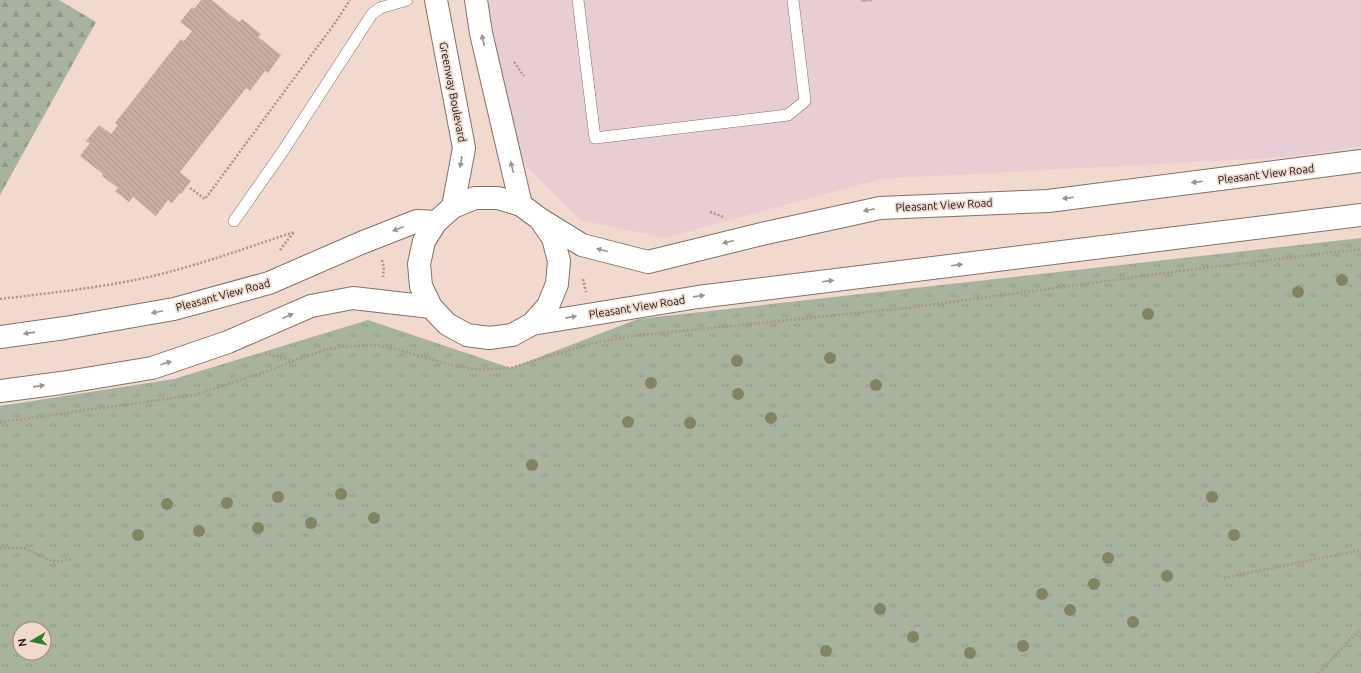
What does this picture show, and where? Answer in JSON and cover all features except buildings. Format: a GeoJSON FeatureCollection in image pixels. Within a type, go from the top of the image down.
{"type":"FeatureCollection","features":[{"type":"Feature","properties":{"kind":"main road","name":"Greenway Boulevard"},"geometry":{"type":"LineString","coordinates":[[436,0],[464,148],[453,207]]}},
{"type":"Feature","properties":{"kind":"main road"},"geometry":{"type":"LineString","coordinates":[[476,0],[481,33],[521,205]]}},
{"type":"Feature","properties":{"kind":"main road","name":"Pleasant View Road"},"geometry":{"type":"LineString","coordinates":[[540,219],[582,245],[648,262],[766,233],[880,208],[1048,201],[1361,161]]}},
{"type":"Feature","properties":{"kind":"main road"},"geometry":{"type":"LineString","coordinates":[[475,198],[498,198],[521,205],[540,219],[553,238],[559,261],[557,284],[548,306],[532,324],[512,335],[489,338],[467,335],[447,324],[431,307],[421,286],[419,264],[424,241],[436,222],[453,207],[475,198]]}},
{"type":"Feature","properties":{"kind":"main road","name":"Pleasant View Road"},"geometry":{"type":"LineString","coordinates":[[532,324],[698,296],[1361,215]]}},
{"type":"Feature","properties":{"kind":"main road","name":"Pleasant View Road"},"geometry":{"type":"LineString","coordinates":[[0,337],[65,328],[174,309],[269,283],[361,243],[418,221],[436,222]]}},
{"type":"Feature","properties":{"kind":"main road"},"geometry":{"type":"LineString","coordinates":[[0,391],[61,383],[152,368],[228,342],[318,304],[353,298],[431,307]]}},
{"type":"Feature","properties":{"kind":"lane"},"geometry":{"type":"LineString","coordinates":[[234,221],[283,151],[372,14],[380,8],[407,0]]}},
{"type":"Feature","properties":{"kind":"lane"},"geometry":{"type":"LineString","coordinates":[[578,0],[596,138],[788,115],[805,101],[792,0]]}},
{"type":"Feature","properties":{"kind":"path"},"geometry":{"type":"LineString","coordinates":[[190,188],[205,199],[335,23],[350,0]]}},
{"type":"Feature","properties":{"kind":"path"},"geometry":{"type":"LineString","coordinates":[[0,299],[131,280],[208,261],[294,232]]}},
{"type":"Feature","properties":{"kind":"path"},"geometry":{"type":"LineString","coordinates":[[0,422],[195,395],[271,370],[325,350],[340,347],[374,345],[399,350],[454,366],[475,369],[510,368],[598,342],[632,336],[906,308],[1361,249]]}},
{"type":"Feature","properties":{"kind":"path"},"geometry":{"type":"LineString","coordinates":[[382,257],[384,267],[383,283]]}},
{"type":"Feature","properties":{"kind":"path"},"geometry":{"type":"LineString","coordinates":[[583,277],[586,294]]}},
{"type":"Feature","properties":{"kind":"path"},"geometry":{"type":"LineString","coordinates":[[0,548],[24,548],[57,562],[72,559]]}},
{"type":"Feature","properties":{"kind":"path"},"geometry":{"type":"LineString","coordinates":[[1224,578],[1361,550]]}},
{"type":"Feature","properties":{"kind":"path"},"geometry":{"type":"LineString","coordinates":[[1319,673],[1353,636],[1361,630]]}},
{"type":"Feature","properties":{"kind":"shaded area"},"geometry":{"type":"Polygon","coordinates":[[[476,0],[1361,0],[1361,147],[1289,157],[881,179],[664,238],[580,220],[507,147],[476,0]]]}},
{"type":"Feature","properties":{"kind":"green space"},"geometry":{"type":"Polygon","coordinates":[[[0,0],[59,0],[96,22],[0,195],[0,0]]]}},
{"type":"Feature","properties":{"kind":"green space"},"geometry":{"type":"Polygon","coordinates":[[[1361,238],[1361,673],[0,673],[0,406],[174,379],[368,320],[511,368],[638,319],[1361,238]]]}}]}
